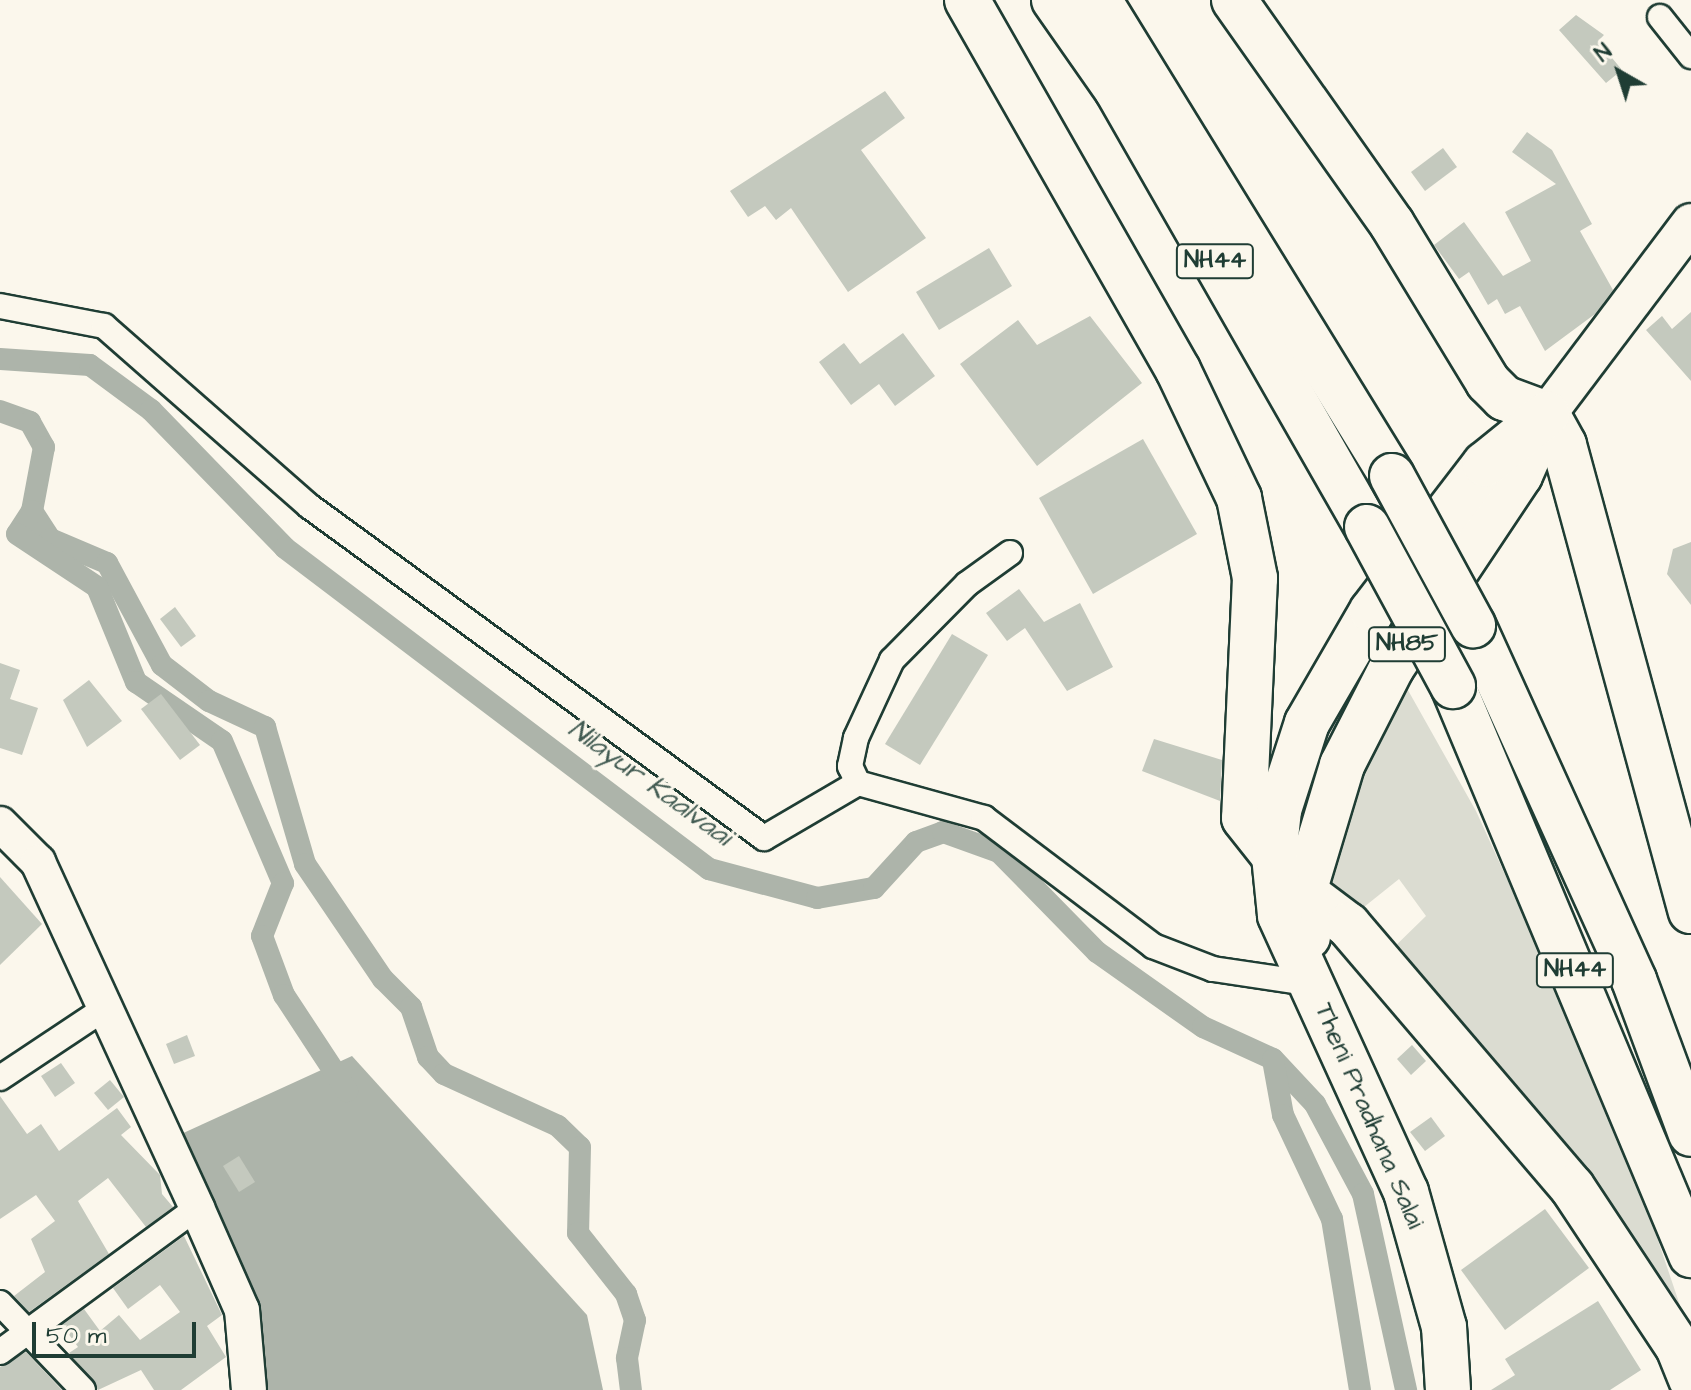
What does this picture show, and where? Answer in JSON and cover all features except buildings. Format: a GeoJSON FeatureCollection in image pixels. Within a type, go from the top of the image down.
{"type":"FeatureCollection","features":[{"type":"Feature","properties":{"kind":"highway"},"geometry":{"type":"LineString","coordinates":[[967,0],[1178,370],[1239,498],[1255,578],[1244,818],[1274,856]]}},
{"type":"Feature","properties":{"kind":"highway","name":"NH44"},"geometry":{"type":"LineString","coordinates":[[1054,0],[1117,90],[1367,527],[1453,686],[1691,1255]]}},
{"type":"Feature","properties":{"kind":"highway","name":"NH44"},"geometry":{"type":"LineString","coordinates":[[1099,0],[1392,476],[1473,625],[1634,980],[1691,1134]]}},
{"type":"Feature","properties":{"kind":"highway"},"geometry":{"type":"LineString","coordinates":[[1234,0],[1392,224],[1488,382],[1504,398],[1547,414],[1564,445],[1691,911]]}},
{"type":"Feature","properties":{"kind":"highway","name":"Theni Pradhana Salai"},"geometry":{"type":"LineString","coordinates":[[1448,1390],[1444,1327],[1406,1192],[1280,915],[1274,856],[1279,810],[1307,723],[1372,611],[1485,464],[1547,414]]}},
{"type":"Feature","properties":{"kind":"highway","name":"Theni Pradhana Salai"},"geometry":{"type":"LineString","coordinates":[[1313,984],[1304,892],[1342,765],[1385,681],[1520,475],[1547,414]]}},
{"type":"Feature","properties":{"kind":"highway"},"geometry":{"type":"LineString","coordinates":[[1304,892],[1348,925],[1572,1187],[1678,1347],[1691,1380]]}},
{"type":"Feature","properties":{"kind":"main road","name":"Theni Pradhana Salai"},"geometry":{"type":"LineString","coordinates":[[1547,414],[1691,223]]}},
{"type":"Feature","properties":{"kind":"main road"},"geometry":{"type":"LineString","coordinates":[[0,824],[38,862],[107,1007],[242,1310],[249,1390]]}},
{"type":"Feature","properties":{"kind":"street"},"geometry":{"type":"LineString","coordinates":[[1660,17],[1691,56]]}},
{"type":"Feature","properties":{"kind":"street"},"geometry":{"type":"LineString","coordinates":[[0,306],[104,326],[309,506],[764,838],[858,783],[984,818],[1153,946],[1213,969],[1313,984]]}},
{"type":"Feature","properties":{"kind":"street"},"geometry":{"type":"LineString","coordinates":[[858,783],[850,766],[856,738],[892,660],[967,584],[1010,553]]}},
{"type":"Feature","properties":{"kind":"street"},"geometry":{"type":"LineString","coordinates":[[0,1078],[107,1007]]}},
{"type":"Feature","properties":{"kind":"street"},"geometry":{"type":"LineString","coordinates":[[0,1352],[197,1208]]}},
{"type":"Feature","properties":{"kind":"street"},"geometry":{"type":"LineString","coordinates":[[0,1303],[24,1333],[83,1390]]}},
{"type":"Feature","properties":{"kind":"shaded area"},"geometry":{"type":"Polygon","coordinates":[[[1400,676],[1476,811],[1618,1122],[1691,1338],[1386,955],[1426,916],[1399,879],[1349,919],[1325,877],[1351,771],[1400,676]]]}},
{"type":"Feature","properties":{"kind":"shaded area"},"geometry":{"type":"Polygon","coordinates":[[[352,1056],[587,1315],[603,1390],[261,1390],[179,1135],[352,1056]]]}},
{"type":"Feature","properties":{"kind":"waterway","name":"Nilayur Kaalvaai"},"geometry":{"type":"LineString","coordinates":[[0,359],[90,365],[151,410],[285,548],[709,869],[817,898],[874,888],[916,842],[943,832],[999,852],[1097,952],[1203,1027],[1273,1059],[1315,1104],[1363,1194],[1406,1390]]}},
{"type":"Feature","properties":{"kind":"waterway"},"geometry":{"type":"LineString","coordinates":[[0,411],[30,422],[44,447],[32,511],[50,539],[107,563],[162,665],[209,701],[265,727],[305,864],[383,979],[411,1007],[428,1057],[444,1074],[558,1126],[580,1147],[578,1233],[626,1294],[635,1320],[627,1358],[631,1390]]}},
{"type":"Feature","properties":{"kind":"waterway"},"geometry":{"type":"LineString","coordinates":[[32,511],[17,534],[97,587],[136,682],[222,741],[283,883],[262,936],[284,995],[347,1091]]}},
{"type":"Feature","properties":{"kind":"waterway"},"geometry":{"type":"LineString","coordinates":[[1273,1060],[1283,1115],[1332,1219],[1360,1390]]}}]}
